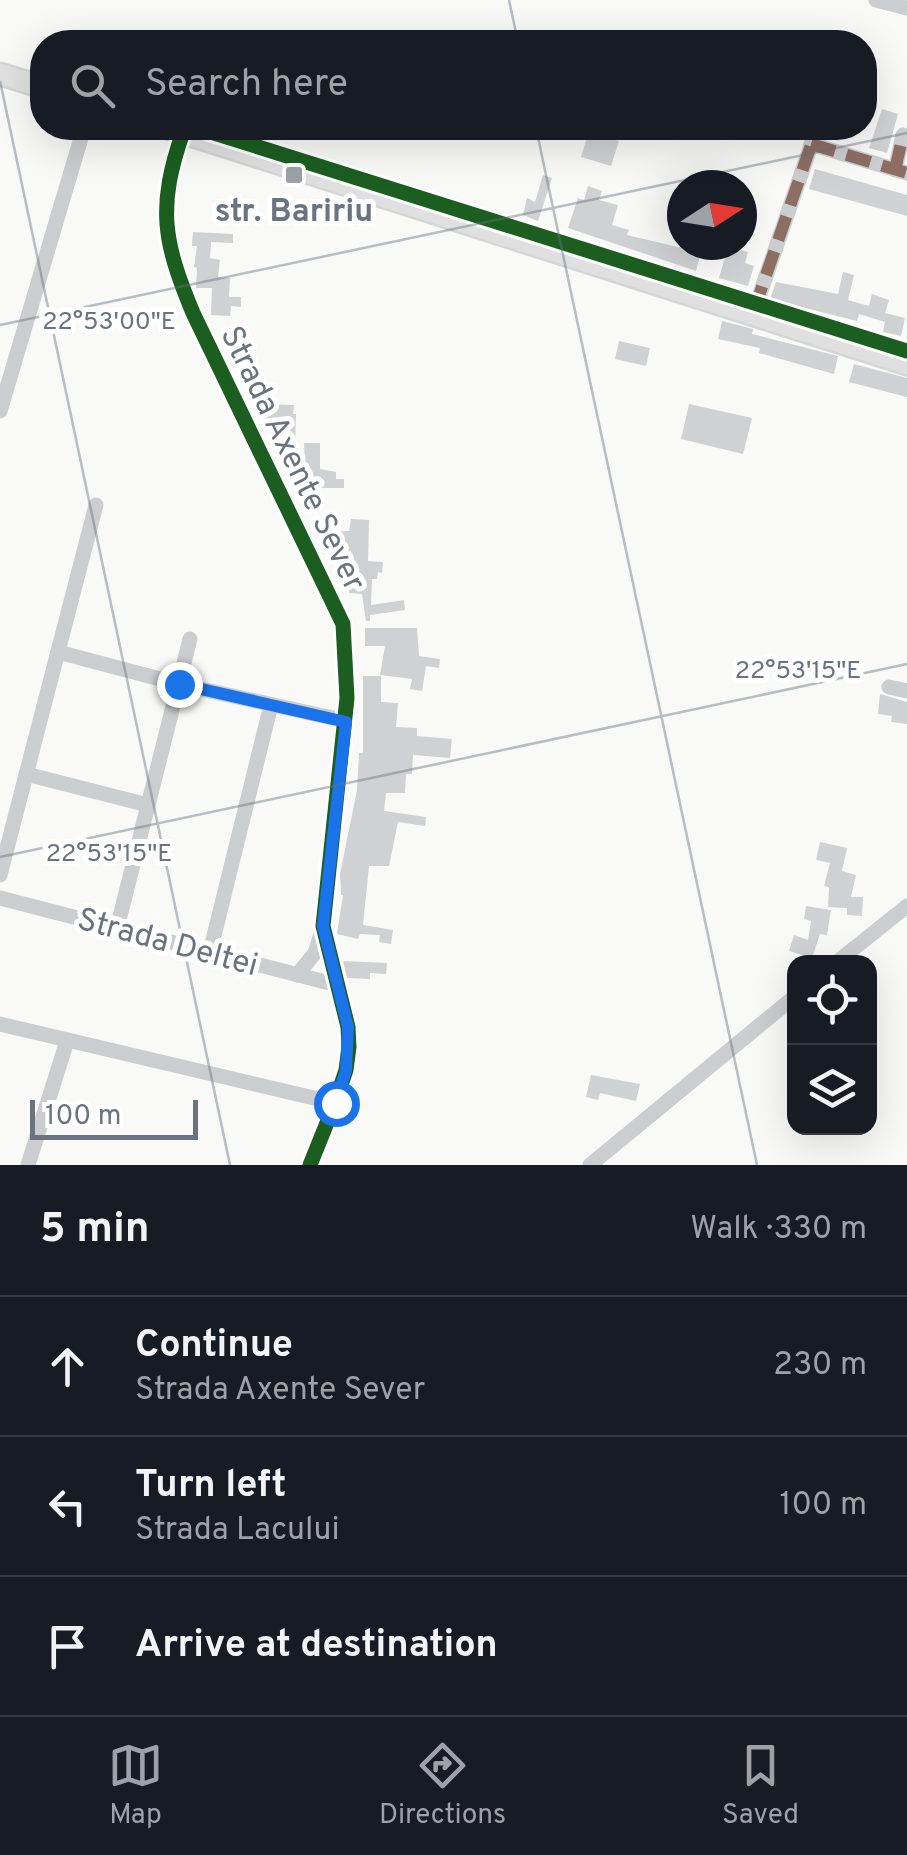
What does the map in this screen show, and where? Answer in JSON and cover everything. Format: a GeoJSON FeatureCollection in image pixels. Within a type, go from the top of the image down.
{"type":"FeatureCollection","features":[{"type":"Feature","properties":{"kind":"main road"},"geometry":{"type":"LineString","coordinates":[[0,74],[30,83]]}},
{"type":"Feature","properties":{"kind":"main road"},"geometry":{"type":"LineString","coordinates":[[207,140],[755,309],[907,364]]}},
{"type":"Feature","properties":{"kind":"street"},"geometry":{"type":"LineString","coordinates":[[876,0],[907,8]]}},
{"type":"Feature","properties":{"kind":"street"},"geometry":{"type":"LineString","coordinates":[[811,144],[901,171],[903,135]]}},
{"type":"Feature","properties":{"kind":"street"},"geometry":{"type":"LineString","coordinates":[[0,411],[80,140]]}},
{"type":"Feature","properties":{"kind":"street","name":"Strada Axente Sever"},"geometry":{"type":"LineString","coordinates":[[173,140],[166,184],[172,261],[192,313],[344,624],[346,722],[323,926],[315,953],[298,975]]}},
{"type":"Feature","properties":{"kind":"street"},"geometry":{"type":"LineString","coordinates":[[755,309],[812,140]]}},
{"type":"Feature","properties":{"kind":"street"},"geometry":{"type":"LineString","coordinates":[[0,875],[96,504]]}},
{"type":"Feature","properties":{"kind":"street"},"geometry":{"type":"LineString","coordinates":[[117,928],[190,639]]}},
{"type":"Feature","properties":{"kind":"street"},"geometry":{"type":"LineString","coordinates":[[58,652],[346,722]]}},
{"type":"Feature","properties":{"kind":"street"},"geometry":{"type":"LineString","coordinates":[[889,687],[907,691]]}},
{"type":"Feature","properties":{"kind":"street"},"geometry":{"type":"LineString","coordinates":[[210,952],[270,705]]}},
{"type":"Feature","properties":{"kind":"street"},"geometry":{"type":"LineString","coordinates":[[26,774],[148,805]]}},
{"type":"Feature","properties":{"kind":"street","name":"Strada Deltei"},"geometry":{"type":"LineString","coordinates":[[0,898],[336,985]]}},
{"type":"Feature","properties":{"kind":"street"},"geometry":{"type":"LineString","coordinates":[[846,955],[907,906]]}},
{"type":"Feature","properties":{"kind":"street","name":"Strada Axente Sever"},"geometry":{"type":"LineString","coordinates":[[310,1165],[336,1103],[349,1047],[348,1027],[323,926]]}},
{"type":"Feature","properties":{"kind":"street"},"geometry":{"type":"LineString","coordinates":[[590,1165],[787,1003]]}},
{"type":"Feature","properties":{"kind":"street"},"geometry":{"type":"LineString","coordinates":[[0,1024],[336,1103]]}},
{"type":"Feature","properties":{"kind":"street"},"geometry":{"type":"LineString","coordinates":[[28,1165],[67,1041]]}},
{"type":"Feature","properties":{"kind":"path"},"geometry":{"type":"LineString","coordinates":[[548,239],[755,309],[907,351]]}},
{"type":"Feature","properties":{"kind":"shaded area"},"geometry":{"type":"Polygon","coordinates":[[[758,298],[907,346],[907,364],[753,314],[758,298]]]}},
{"type":"Feature","properties":{"kind":"building"},"geometry":{"type":"Polygon","coordinates":[[[882,109],[898,114],[887,153],[869,148],[872,140],[877,140],[882,109]]]}},
{"type":"Feature","properties":{"kind":"building"},"geometry":{"type":"Polygon","coordinates":[[[586,140],[619,141],[611,166],[581,157],[586,140]]]}},
{"type":"Feature","properties":{"kind":"building"},"geometry":{"type":"Polygon","coordinates":[[[815,169],[907,195],[907,216],[809,189],[815,169]]]}},
{"type":"Feature","properties":{"kind":"building"},"geometry":{"type":"Polygon","coordinates":[[[543,175],[552,178],[538,221],[523,215],[527,198],[535,202],[543,175]]]}},
{"type":"Feature","properties":{"kind":"building"},"geometry":{"type":"Polygon","coordinates":[[[588,186],[602,191],[599,200],[618,205],[612,225],[629,230],[627,235],[667,244],[667,260],[699,260],[696,271],[568,228],[578,198],[584,200],[588,186]]]}},
{"type":"Feature","properties":{"kind":"building"},"geometry":{"type":"Polygon","coordinates":[[[193,232],[233,234],[233,243],[211,242],[210,258],[220,260],[218,277],[230,278],[229,297],[241,297],[241,307],[231,306],[230,316],[211,315],[212,288],[196,288],[197,246],[192,246],[193,232]]]}},
{"type":"Feature","properties":{"kind":"building"},"geometry":{"type":"Polygon","coordinates":[[[724,260],[746,260],[754,266],[748,286],[719,278],[724,260]]]}},
{"type":"Feature","properties":{"kind":"building"},"geometry":{"type":"Polygon","coordinates":[[[843,272],[854,275],[848,300],[869,306],[872,294],[889,300],[885,313],[905,318],[901,336],[883,332],[885,322],[859,314],[857,321],[770,299],[776,282],[838,294],[843,272]]]}},
{"type":"Feature","properties":{"kind":"building"},"geometry":{"type":"Polygon","coordinates":[[[722,321],[753,329],[752,334],[838,356],[834,374],[759,353],[760,348],[718,339],[722,321]]]}},
{"type":"Feature","properties":{"kind":"building"},"geometry":{"type":"Polygon","coordinates":[[[619,341],[650,348],[646,366],[615,359],[619,341]]]}},
{"type":"Feature","properties":{"kind":"building"},"geometry":{"type":"Polygon","coordinates":[[[854,364],[907,378],[907,397],[849,382],[854,364]]]}},
{"type":"Feature","properties":{"kind":"building"},"geometry":{"type":"Polygon","coordinates":[[[266,404],[294,405],[295,446],[269,445],[270,419],[263,418],[266,404]]]}},
{"type":"Feature","properties":{"kind":"building"},"geometry":{"type":"Polygon","coordinates":[[[689,404],[752,418],[743,454],[681,439],[689,404]]]}},
{"type":"Feature","properties":{"kind":"building"},"geometry":{"type":"Polygon","coordinates":[[[304,443],[320,443],[320,469],[336,472],[336,479],[344,479],[344,488],[293,488],[293,465],[305,465],[304,443]]]}},
{"type":"Feature","properties":{"kind":"building"},"geometry":{"type":"Polygon","coordinates":[[[351,519],[369,520],[368,561],[383,562],[382,573],[372,579],[371,605],[404,600],[405,610],[370,615],[370,621],[366,621],[362,594],[349,593],[350,578],[344,578],[346,550],[325,550],[324,532],[349,531],[351,519]]]}},
{"type":"Feature","properties":{"kind":"building"},"geometry":{"type":"Polygon","coordinates":[[[365,628],[417,628],[419,656],[440,659],[439,668],[426,666],[422,691],[410,689],[412,679],[380,675],[385,646],[365,646],[365,628]]]}},
{"type":"Feature","properties":{"kind":"building"},"geometry":{"type":"Polygon","coordinates":[[[363,676],[381,676],[381,702],[398,703],[396,727],[417,728],[417,736],[452,739],[450,758],[413,755],[405,793],[386,793],[384,811],[426,817],[425,826],[398,822],[389,866],[369,866],[363,925],[393,930],[391,944],[379,942],[380,935],[360,934],[358,939],[337,934],[343,895],[340,874],[357,790],[359,753],[363,753],[363,676]]]}},
{"type":"Feature","properties":{"kind":"building"},"geometry":{"type":"Polygon","coordinates":[[[880,694],[907,702],[907,724],[891,722],[892,716],[878,714],[880,694]]]}},
{"type":"Feature","properties":{"kind":"building"},"geometry":{"type":"Polygon","coordinates":[[[820,842],[847,848],[842,871],[856,875],[851,897],[863,897],[862,916],[847,915],[847,908],[828,907],[829,887],[824,886],[830,863],[816,860],[820,842]]]}},
{"type":"Feature","properties":{"kind":"building"},"geometry":{"type":"Polygon","coordinates":[[[806,906],[831,910],[827,935],[820,934],[813,955],[789,951],[794,935],[808,940],[811,921],[804,919],[806,906]]]}},
{"type":"Feature","properties":{"kind":"building"},"geometry":{"type":"Polygon","coordinates":[[[343,961],[387,963],[386,974],[370,973],[370,979],[347,978],[343,961]]]}},
{"type":"Feature","properties":{"kind":"building"},"geometry":{"type":"Polygon","coordinates":[[[591,1075],[640,1084],[636,1101],[600,1093],[598,1100],[586,1097],[591,1075]]]}},
{"type":"Feature","properties":{"kind":"marked path"},"geometry":{"type":"LineString","coordinates":[[895,170],[903,135]]}},
{"type":"Feature","properties":{"kind":"marked path"},"geometry":{"type":"LineString","coordinates":[[754,310],[813,140]]}},
{"type":"Feature","properties":{"kind":"marked path"},"geometry":{"type":"LineString","coordinates":[[811,144],[907,173]]}},
{"type":"Feature","properties":{"kind":"cycle path"},"geometry":{"type":"LineString","coordinates":[[181,140],[167,203],[175,265],[193,313],[343,624],[347,698],[323,926],[348,1027],[349,1047],[346,1070],[310,1165]]}},
{"type":"Feature","properties":{"kind":"cycle path"},"geometry":{"type":"LineString","coordinates":[[236,140],[907,351]]}},
{"type":"Feature","properties":{"kind":"place","name":"str. Baririu"},"geometry":{"type":"Point","coordinates":[294,175]}},
{"type":"Feature","properties":{"kind":"route"},"geometry":{"type":"LineString","coordinates":[[179,684],[346,722],[323,926],[348,1027],[346,1070],[336,1103]]}}]}
